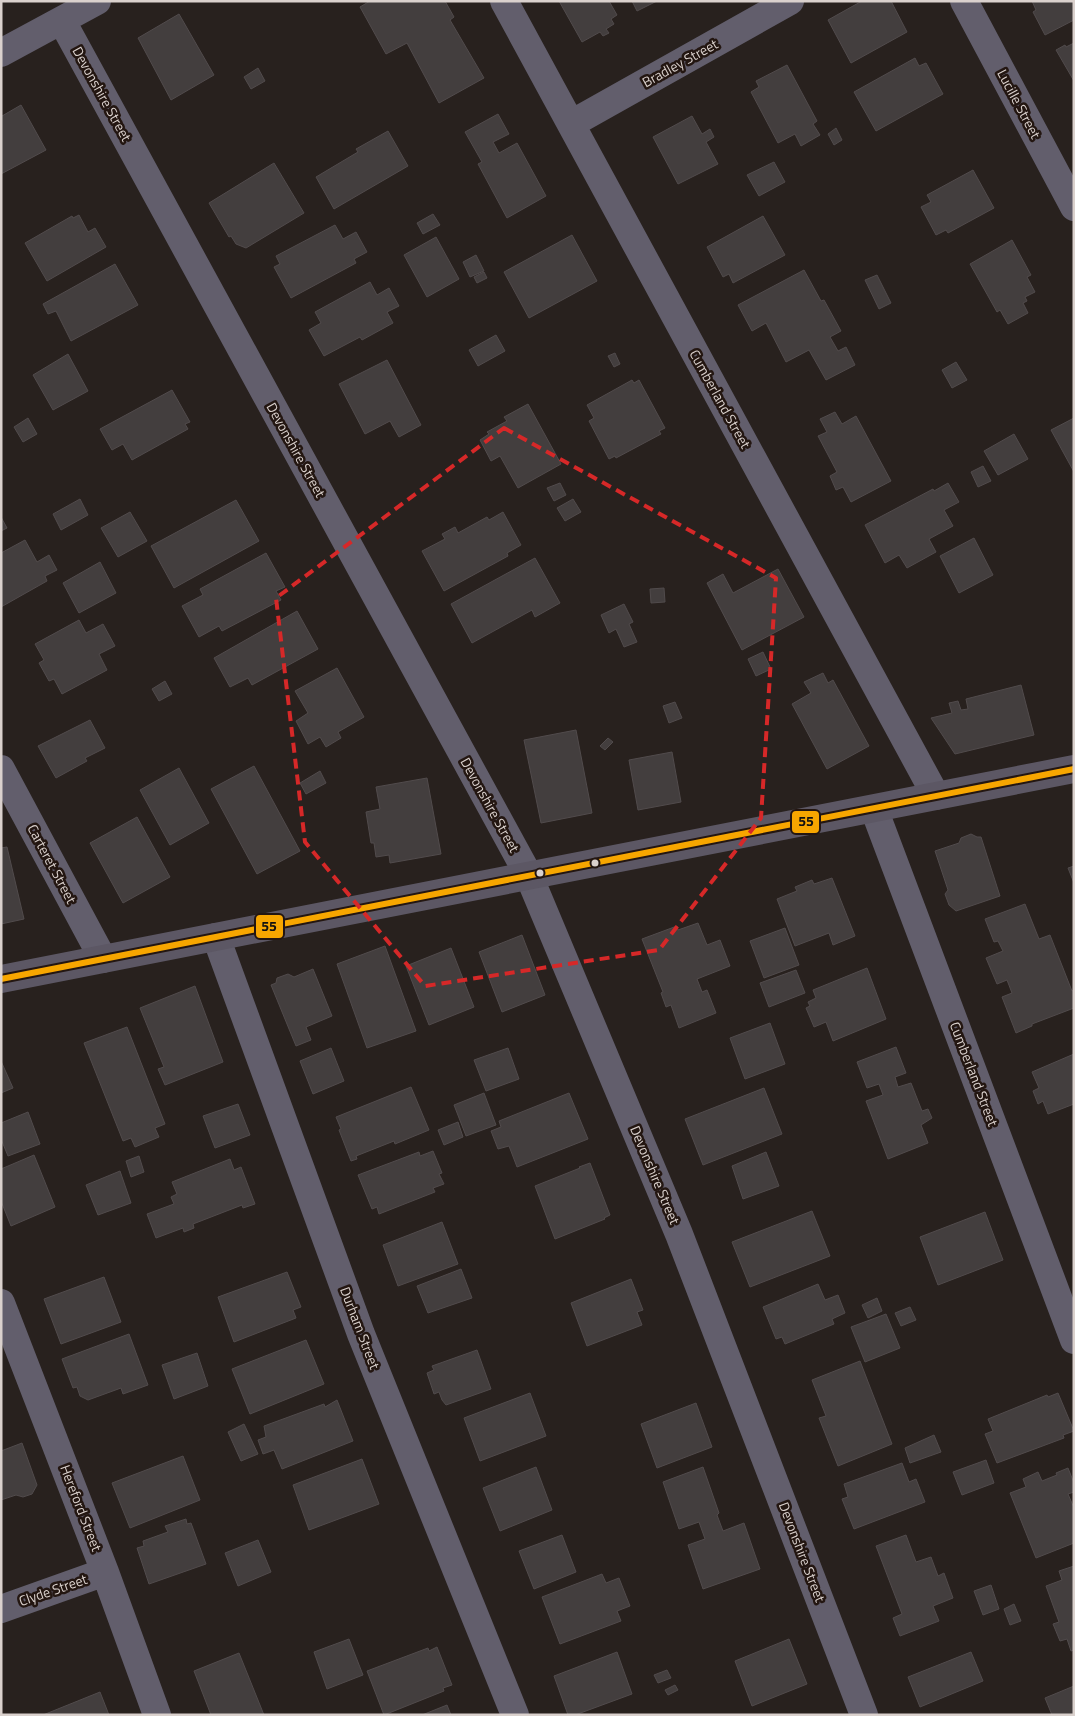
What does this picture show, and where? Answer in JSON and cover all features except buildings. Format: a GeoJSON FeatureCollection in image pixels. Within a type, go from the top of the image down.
{"type":"FeatureCollection","features":[{"type":"Feature","properties":{"kind":"main road"},"geometry":{"type":"LineString","coordinates":[[1,979],[1074,770]]}},
{"type":"Feature","properties":{"kind":"street"},"geometry":{"type":"LineString","coordinates":[[1,53],[97,1]]}},
{"type":"Feature","properties":{"kind":"street","name":"Cumberland Street"},"geometry":{"type":"LineString","coordinates":[[504,1],[936,796]]}},
{"type":"Feature","properties":{"kind":"street","name":"Bradley Street"},"geometry":{"type":"LineString","coordinates":[[571,124],[790,1]]}},
{"type":"Feature","properties":{"kind":"street","name":"Lucille Street"},"geometry":{"type":"LineString","coordinates":[[964,1],[1074,207]]}},
{"type":"Feature","properties":{"kind":"street","name":"Devonshire Street"},"geometry":{"type":"LineString","coordinates":[[62,20],[529,876],[679,1234],[864,1715]]}},
{"type":"Feature","properties":{"kind":"street","name":"Carteret Street"},"geometry":{"type":"LineString","coordinates":[[1,769],[103,959]]}},
{"type":"Feature","properties":{"kind":"street","name":"Cumberland Street"},"geometry":{"type":"LineString","coordinates":[[874,809],[1074,1340]]}},
{"type":"Feature","properties":{"kind":"street","name":"Durham Street"},"geometry":{"type":"LineString","coordinates":[[216,937],[361,1334],[515,1715]]}},
{"type":"Feature","properties":{"kind":"street","name":"Hereford Street"},"geometry":{"type":"LineString","coordinates":[[1,1303],[105,1572],[157,1715]]}},
{"type":"Feature","properties":{"kind":"street","name":"Clyde Street"},"geometry":{"type":"LineString","coordinates":[[1,1609],[105,1572]]}},
{"type":"Feature","properties":{"kind":"highlighted area"},"geometry":{"type":"Polygon","coordinates":[[[504,428],[776,578],[761,818],[659,950],[425,986],[305,842],[276,598],[504,428]]]}},
{"type":"Feature","properties":{"kind":"transit line","name":"55"},"geometry":{"type":"LineString","coordinates":[[1,979],[1074,769]]}}]}
